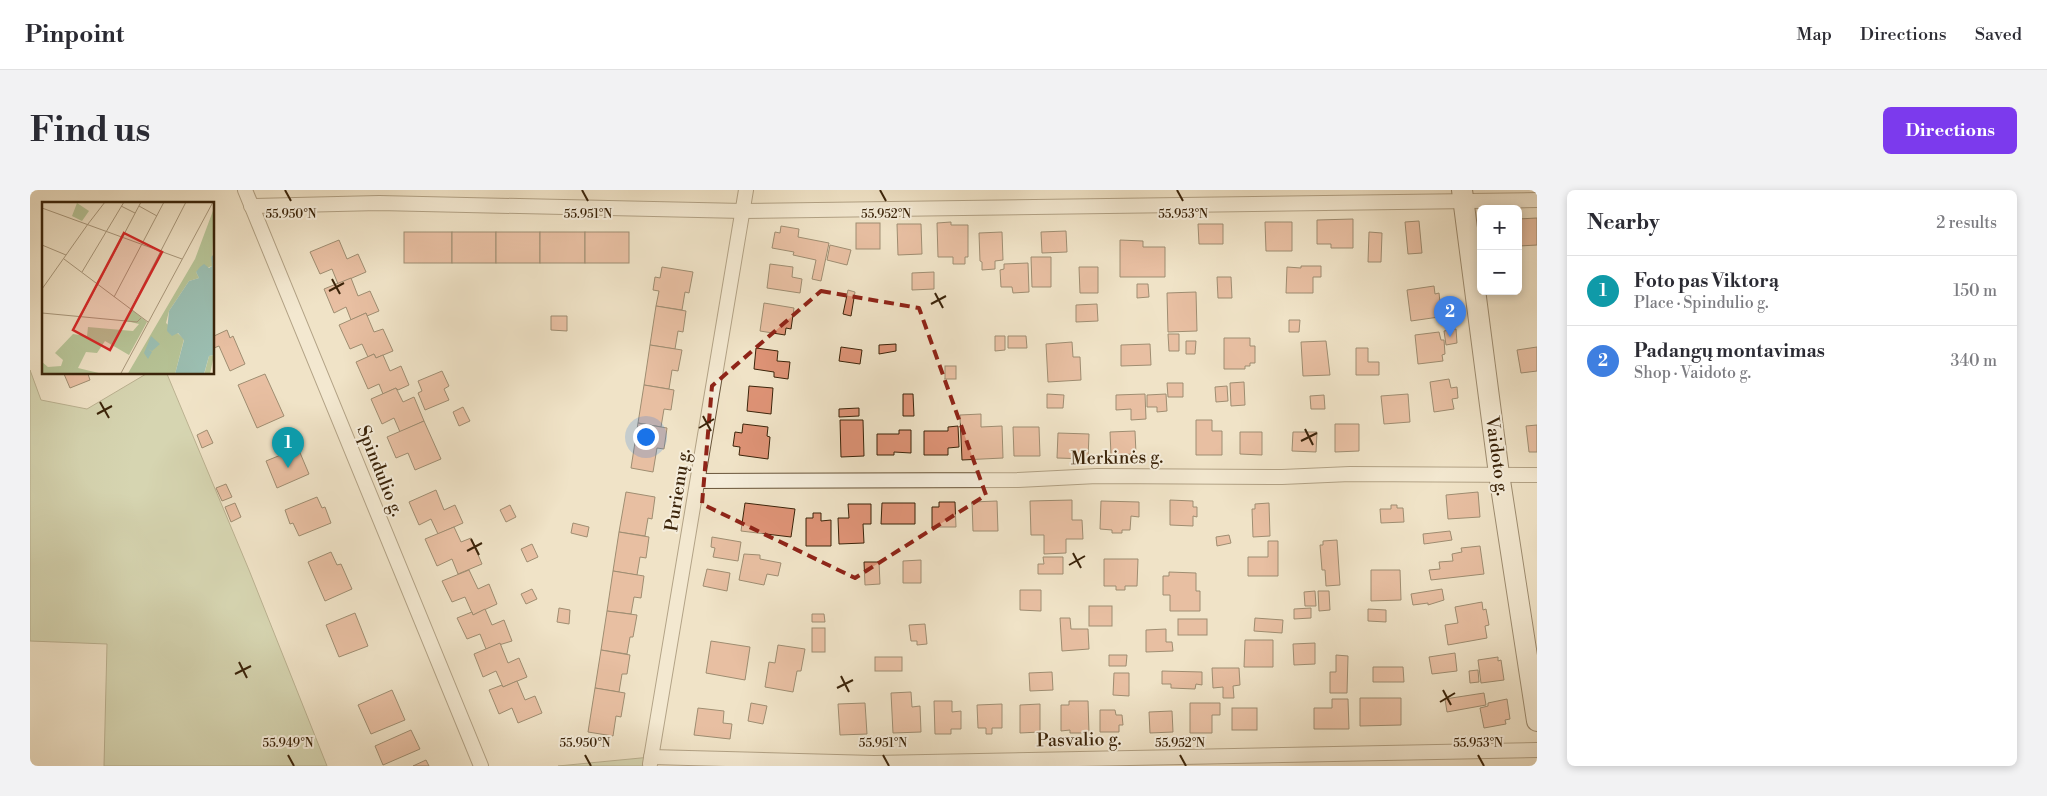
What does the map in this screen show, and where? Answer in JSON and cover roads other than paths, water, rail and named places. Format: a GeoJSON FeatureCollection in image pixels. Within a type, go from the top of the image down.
{"type":"FeatureCollection","features":[{"type":"Feature","properties":{"kind":"main road","name":"Vaidoto g."},"geometry":{"type":"LineString","coordinates":[[1462,196],[1499,474],[1537,721]]}},
{"type":"Feature","properties":{"kind":"street","name":"Spindulio g."},"geometry":{"type":"LineString","coordinates":[[245,190],[482,766]]}},
{"type":"Feature","properties":{"kind":"street","name":"Purienų g."},"geometry":{"type":"LineString","coordinates":[[651,761],[746,190]]}},
{"type":"Feature","properties":{"kind":"street"},"geometry":{"type":"LineString","coordinates":[[252,206],[380,203],[743,211],[1462,196],[1537,200]]}},
{"type":"Feature","properties":{"kind":"street","name":"Merkinės g."},"geometry":{"type":"LineString","coordinates":[[698,481],[1018,480],[1097,476],[1282,478],[1350,474],[1537,474]]}},
{"type":"Feature","properties":{"kind":"street","name":"Pasvalio g."},"geometry":{"type":"LineString","coordinates":[[651,761],[874,763],[1537,750]]}},
{"type":"Feature","properties":{"kind":"place","name":"Padangų montavimas"},"geometry":{"type":"Point","coordinates":[1450,337]}},
{"type":"Feature","properties":{"kind":"place","name":"Foto pas Viktorą"},"geometry":{"type":"Point","coordinates":[288,468]}}]}
